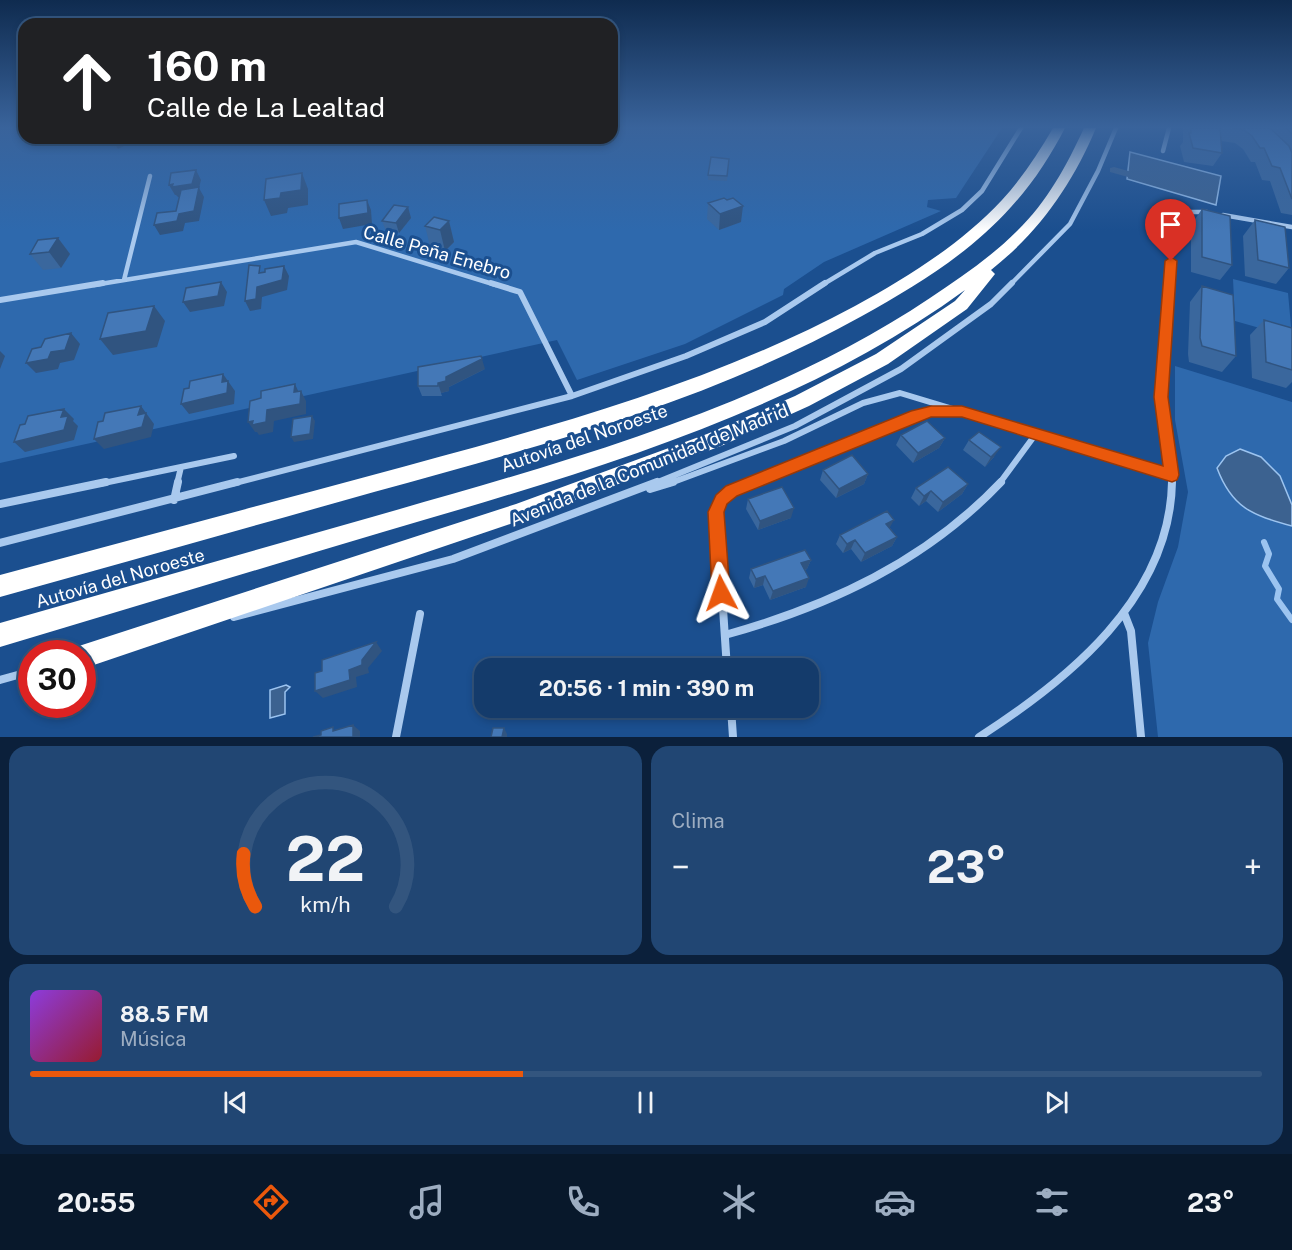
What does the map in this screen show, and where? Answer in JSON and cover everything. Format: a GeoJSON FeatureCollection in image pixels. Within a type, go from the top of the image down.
{"type":"FeatureCollection","features":[{"type":"Feature","properties":{"kind":"highway"},"geometry":{"type":"LineString","coordinates":[[1022,188],[1032,162]]}},
{"type":"Feature","properties":{"kind":"highway","name":"Autovía del Noroeste"},"geometry":{"type":"LineString","coordinates":[[0,586],[603,419],[732,373],[833,327],[926,273],[984,227],[1022,188],[1040,162]]}},
{"type":"Feature","properties":{"kind":"highway","name":"Autovía del Noroeste"},"geometry":{"type":"LineString","coordinates":[[0,635],[512,486],[757,399],[872,342],[926,309],[1012,244],[1040,215],[1075,162]]}},
{"type":"Feature","properties":{"kind":"highway"},"geometry":{"type":"LineString","coordinates":[[96,652],[516,513],[736,430],[802,401],[882,359],[961,305],[1012,244]]}},
{"type":"Feature","properties":{"kind":"street"},"geometry":{"type":"LineString","coordinates":[[0,543],[572,396],[686,356],[765,322],[844,270],[874,253],[922,234],[962,210],[982,191],[1000,162]]}},
{"type":"Feature","properties":{"kind":"street","name":"Avenida de la Comunidad de Madrid"},"geometry":{"type":"LineString","coordinates":[[221,620],[453,559],[623,496],[795,426],[901,369],[991,304],[1070,224],[1102,162]]}},
{"type":"Feature","properties":{"kind":"street"},"geometry":{"type":"LineString","coordinates":[[123,280],[150,176]]}},
{"type":"Feature","properties":{"kind":"street"},"geometry":{"type":"LineString","coordinates":[[979,737],[1019,713],[1096,647],[1124,613],[1158,551],[1171,498],[1172,475],[1161,397],[1161,371],[1175,220],[1184,212],[1202,211],[1292,227]]}},
{"type":"Feature","properties":{"kind":"street","name":"Calle Peña Enebro"},"geometry":{"type":"LineString","coordinates":[[0,300],[356,242],[520,292],[572,396]]}},
{"type":"Feature","properties":{"kind":"street"},"geometry":{"type":"LineString","coordinates":[[623,496],[711,470],[804,433],[883,394],[900,393],[937,402],[1035,435],[1172,475]]}},
{"type":"Feature","properties":{"kind":"street"},"geometry":{"type":"LineString","coordinates":[[727,658],[716,528],[716,512],[721,500],[732,491],[911,417],[931,411],[962,411]]}},
{"type":"Feature","properties":{"kind":"street"},"geometry":{"type":"LineString","coordinates":[[724,635],[824,605],[902,564],[955,527],[991,492],[1035,435]]}},
{"type":"Feature","properties":{"kind":"street"},"geometry":{"type":"LineString","coordinates":[[0,504],[234,456]]}},
{"type":"Feature","properties":{"kind":"street"},"geometry":{"type":"LineString","coordinates":[[174,500],[181,467]]}},
{"type":"Feature","properties":{"kind":"street"},"geometry":{"type":"LineString","coordinates":[[1124,613],[1131,631],[1142,737]]}},
{"type":"Feature","properties":{"kind":"street"},"geometry":{"type":"LineString","coordinates":[[396,737],[420,614]]}},
{"type":"Feature","properties":{"kind":"street"},"geometry":{"type":"LineString","coordinates":[[96,653],[210,623]]}},
{"type":"Feature","properties":{"kind":"street"},"geometry":{"type":"LineString","coordinates":[[0,680],[18,675]]}},
{"type":"Feature","properties":{"kind":"street"},"geometry":{"type":"LineString","coordinates":[[732,718],[733,737]]}},
{"type":"Feature","properties":{"kind":"shaded area"},"geometry":{"type":"Polygon","coordinates":[[[0,162],[979,162],[956,198],[928,200],[927,207],[941,211],[824,262],[784,289],[783,295],[685,344],[577,380],[557,340],[0,463],[0,162]]]}},
{"type":"Feature","properties":{"kind":"shaded area"},"geometry":{"type":"Polygon","coordinates":[[[1129,162],[1169,162],[1221,176],[1216,205],[1127,179],[1129,162]]]}},
{"type":"Feature","properties":{"kind":"shaded area"},"geometry":{"type":"Polygon","coordinates":[[[1233,279],[1288,293],[1292,337],[1235,321],[1233,279]]]}},
{"type":"Feature","properties":{"kind":"shaded area"},"geometry":{"type":"Polygon","coordinates":[[[1175,366],[1292,402],[1292,737],[1158,737],[1148,643],[1158,602],[1178,547],[1188,492],[1175,420],[1175,366]]]}},
{"type":"Feature","properties":{"kind":"shaded area"},"geometry":{"type":"Polygon","coordinates":[[[1240,449],[1261,457],[1280,476],[1292,505],[1292,526],[1266,518],[1245,508],[1229,492],[1217,468],[1226,456],[1240,449]]]}},
{"type":"Feature","properties":{"kind":"shaded area"},"geometry":{"type":"Polygon","coordinates":[[[286,685],[290,687],[285,692],[285,714],[270,718],[270,690],[286,685]]]}},
{"type":"Feature","properties":{"kind":"building"},"geometry":{"type":"Polygon","coordinates":[[[710,162],[729,162],[727,176],[708,175],[710,162]]]}},
{"type":"Feature","properties":{"kind":"building"},"geometry":{"type":"Polygon","coordinates":[[[1270,162],[1292,162],[1292,199],[1280,168],[1272,166],[1270,162]]]}},
{"type":"Feature","properties":{"kind":"building"},"geometry":{"type":"Polygon","coordinates":[[[196,170],[192,184],[172,187],[173,184],[169,185],[171,173],[196,170]]]}},
{"type":"Feature","properties":{"kind":"building"},"geometry":{"type":"Polygon","coordinates":[[[302,173],[301,190],[281,193],[280,198],[264,200],[266,179],[302,173]]]}},
{"type":"Feature","properties":{"kind":"building"},"geometry":{"type":"Polygon","coordinates":[[[199,187],[194,211],[179,214],[177,221],[154,225],[157,213],[176,211],[181,190],[199,187]]]}},
{"type":"Feature","properties":{"kind":"building"},"geometry":{"type":"Polygon","coordinates":[[[724,198],[727,200],[733,198],[743,206],[720,214],[708,203],[724,198]]]}},
{"type":"Feature","properties":{"kind":"building"},"geometry":{"type":"Polygon","coordinates":[[[367,200],[368,213],[339,218],[339,204],[367,200]]]}},
{"type":"Feature","properties":{"kind":"building"},"geometry":{"type":"Polygon","coordinates":[[[394,205],[408,207],[396,223],[382,221],[394,205]]]}},
{"type":"Feature","properties":{"kind":"building"},"geometry":{"type":"Polygon","coordinates":[[[1202,209],[1230,216],[1232,265],[1202,257],[1202,209]]]}},
{"type":"Feature","properties":{"kind":"building"},"geometry":{"type":"Polygon","coordinates":[[[434,217],[449,221],[440,230],[425,226],[434,217]]]}},
{"type":"Feature","properties":{"kind":"building"},"geometry":{"type":"Polygon","coordinates":[[[1255,220],[1285,227],[1289,268],[1258,260],[1255,220]]]}},
{"type":"Feature","properties":{"kind":"building"},"geometry":{"type":"Polygon","coordinates":[[[58,238],[49,252],[30,254],[38,240],[58,238]]]}},
{"type":"Feature","properties":{"kind":"building"},"geometry":{"type":"Polygon","coordinates":[[[249,265],[260,266],[259,273],[265,272],[265,269],[284,266],[282,280],[257,287],[256,299],[245,301],[249,265]]]}},
{"type":"Feature","properties":{"kind":"building"},"geometry":{"type":"Polygon","coordinates":[[[221,282],[218,296],[183,302],[186,288],[221,282]]]}},
{"type":"Feature","properties":{"kind":"building"},"geometry":{"type":"Polygon","coordinates":[[[1202,286],[1233,295],[1236,356],[1202,346],[1200,338],[1202,286]]]}},
{"type":"Feature","properties":{"kind":"building"},"geometry":{"type":"Polygon","coordinates":[[[154,306],[146,331],[100,339],[108,313],[154,306]]]}},
{"type":"Feature","properties":{"kind":"building"},"geometry":{"type":"Polygon","coordinates":[[[1264,320],[1292,328],[1292,370],[1266,362],[1264,320]]]}},
{"type":"Feature","properties":{"kind":"building"},"geometry":{"type":"Polygon","coordinates":[[[71,333],[65,350],[51,352],[48,359],[26,363],[32,349],[41,347],[45,339],[71,333]]]}},
{"type":"Feature","properties":{"kind":"building"},"geometry":{"type":"Polygon","coordinates":[[[481,356],[482,359],[446,377],[446,381],[438,383],[438,386],[418,386],[418,367],[481,356]]]}},
{"type":"Feature","properties":{"kind":"building"},"geometry":{"type":"Polygon","coordinates":[[[223,374],[222,382],[228,381],[227,393],[181,404],[184,389],[189,388],[190,381],[223,374]]]}},
{"type":"Feature","properties":{"kind":"building"},"geometry":{"type":"Polygon","coordinates":[[[295,384],[294,392],[301,391],[300,404],[267,410],[266,422],[252,425],[253,421],[248,422],[250,401],[261,398],[261,391],[295,384]]]}},
{"type":"Feature","properties":{"kind":"building"},"geometry":{"type":"Polygon","coordinates":[[[141,406],[138,415],[146,413],[142,427],[94,439],[98,422],[103,421],[105,413],[141,406]]]}},
{"type":"Feature","properties":{"kind":"building"},"geometry":{"type":"Polygon","coordinates":[[[64,409],[61,417],[68,416],[64,430],[14,442],[20,425],[25,424],[28,416],[64,409]]]}},
{"type":"Feature","properties":{"kind":"building"},"geometry":{"type":"Polygon","coordinates":[[[312,416],[310,434],[291,437],[293,419],[312,416]]]}},
{"type":"Feature","properties":{"kind":"building"},"geometry":{"type":"Polygon","coordinates":[[[927,421],[945,438],[918,453],[901,435],[927,421]]]}},
{"type":"Feature","properties":{"kind":"building"},"geometry":{"type":"Polygon","coordinates":[[[979,432],[1001,447],[991,457],[969,440],[979,432]]]}},
{"type":"Feature","properties":{"kind":"building"},"geometry":{"type":"Polygon","coordinates":[[[852,455],[868,474],[839,489],[823,470],[852,455]]]}},
{"type":"Feature","properties":{"kind":"building"},"geometry":{"type":"Polygon","coordinates":[[[948,467],[968,484],[943,502],[931,491],[924,496],[916,488],[948,467]]]}},
{"type":"Feature","properties":{"kind":"building"},"geometry":{"type":"Polygon","coordinates":[[[782,487],[794,508],[760,521],[748,499],[782,487]]]}},
{"type":"Feature","properties":{"kind":"building"},"geometry":{"type":"Polygon","coordinates":[[[887,511],[894,520],[886,524],[897,537],[865,553],[855,540],[847,544],[840,535],[887,511]]]}},
{"type":"Feature","properties":{"kind":"building"},"geometry":{"type":"Polygon","coordinates":[[[805,550],[811,560],[801,563],[809,578],[773,591],[765,576],[756,579],[751,569],[805,550]]]}},
{"type":"Feature","properties":{"kind":"building"},"geometry":{"type":"Polygon","coordinates":[[[376,642],[362,660],[362,665],[349,670],[350,680],[315,691],[315,673],[322,671],[322,660],[376,642]]]}},
{"type":"Feature","properties":{"kind":"building"},"geometry":{"type":"Polygon","coordinates":[[[353,725],[353,737],[313,737],[333,727],[333,731],[353,725]]]}},
{"type":"Feature","properties":{"kind":"building"},"geometry":{"type":"Polygon","coordinates":[[[493,728],[504,728],[502,737],[491,737],[493,728]]]}},
{"type":"Feature","properties":{"kind":"waterway"},"geometry":{"type":"LineString","coordinates":[[1114,170],[1146,179]]}},
{"type":"Feature","properties":{"kind":"waterway"},"geometry":{"type":"LineString","coordinates":[[1264,542],[1269,554],[1265,566],[1279,589],[1277,599],[1292,620]]}},
{"type":"Feature","properties":{"kind":"route"},"geometry":{"type":"LineString","coordinates":[[721,593],[716,528],[716,512],[721,500],[732,491],[911,417],[931,411],[962,411],[1172,475],[1161,397],[1161,371],[1171,261]]}}]}
